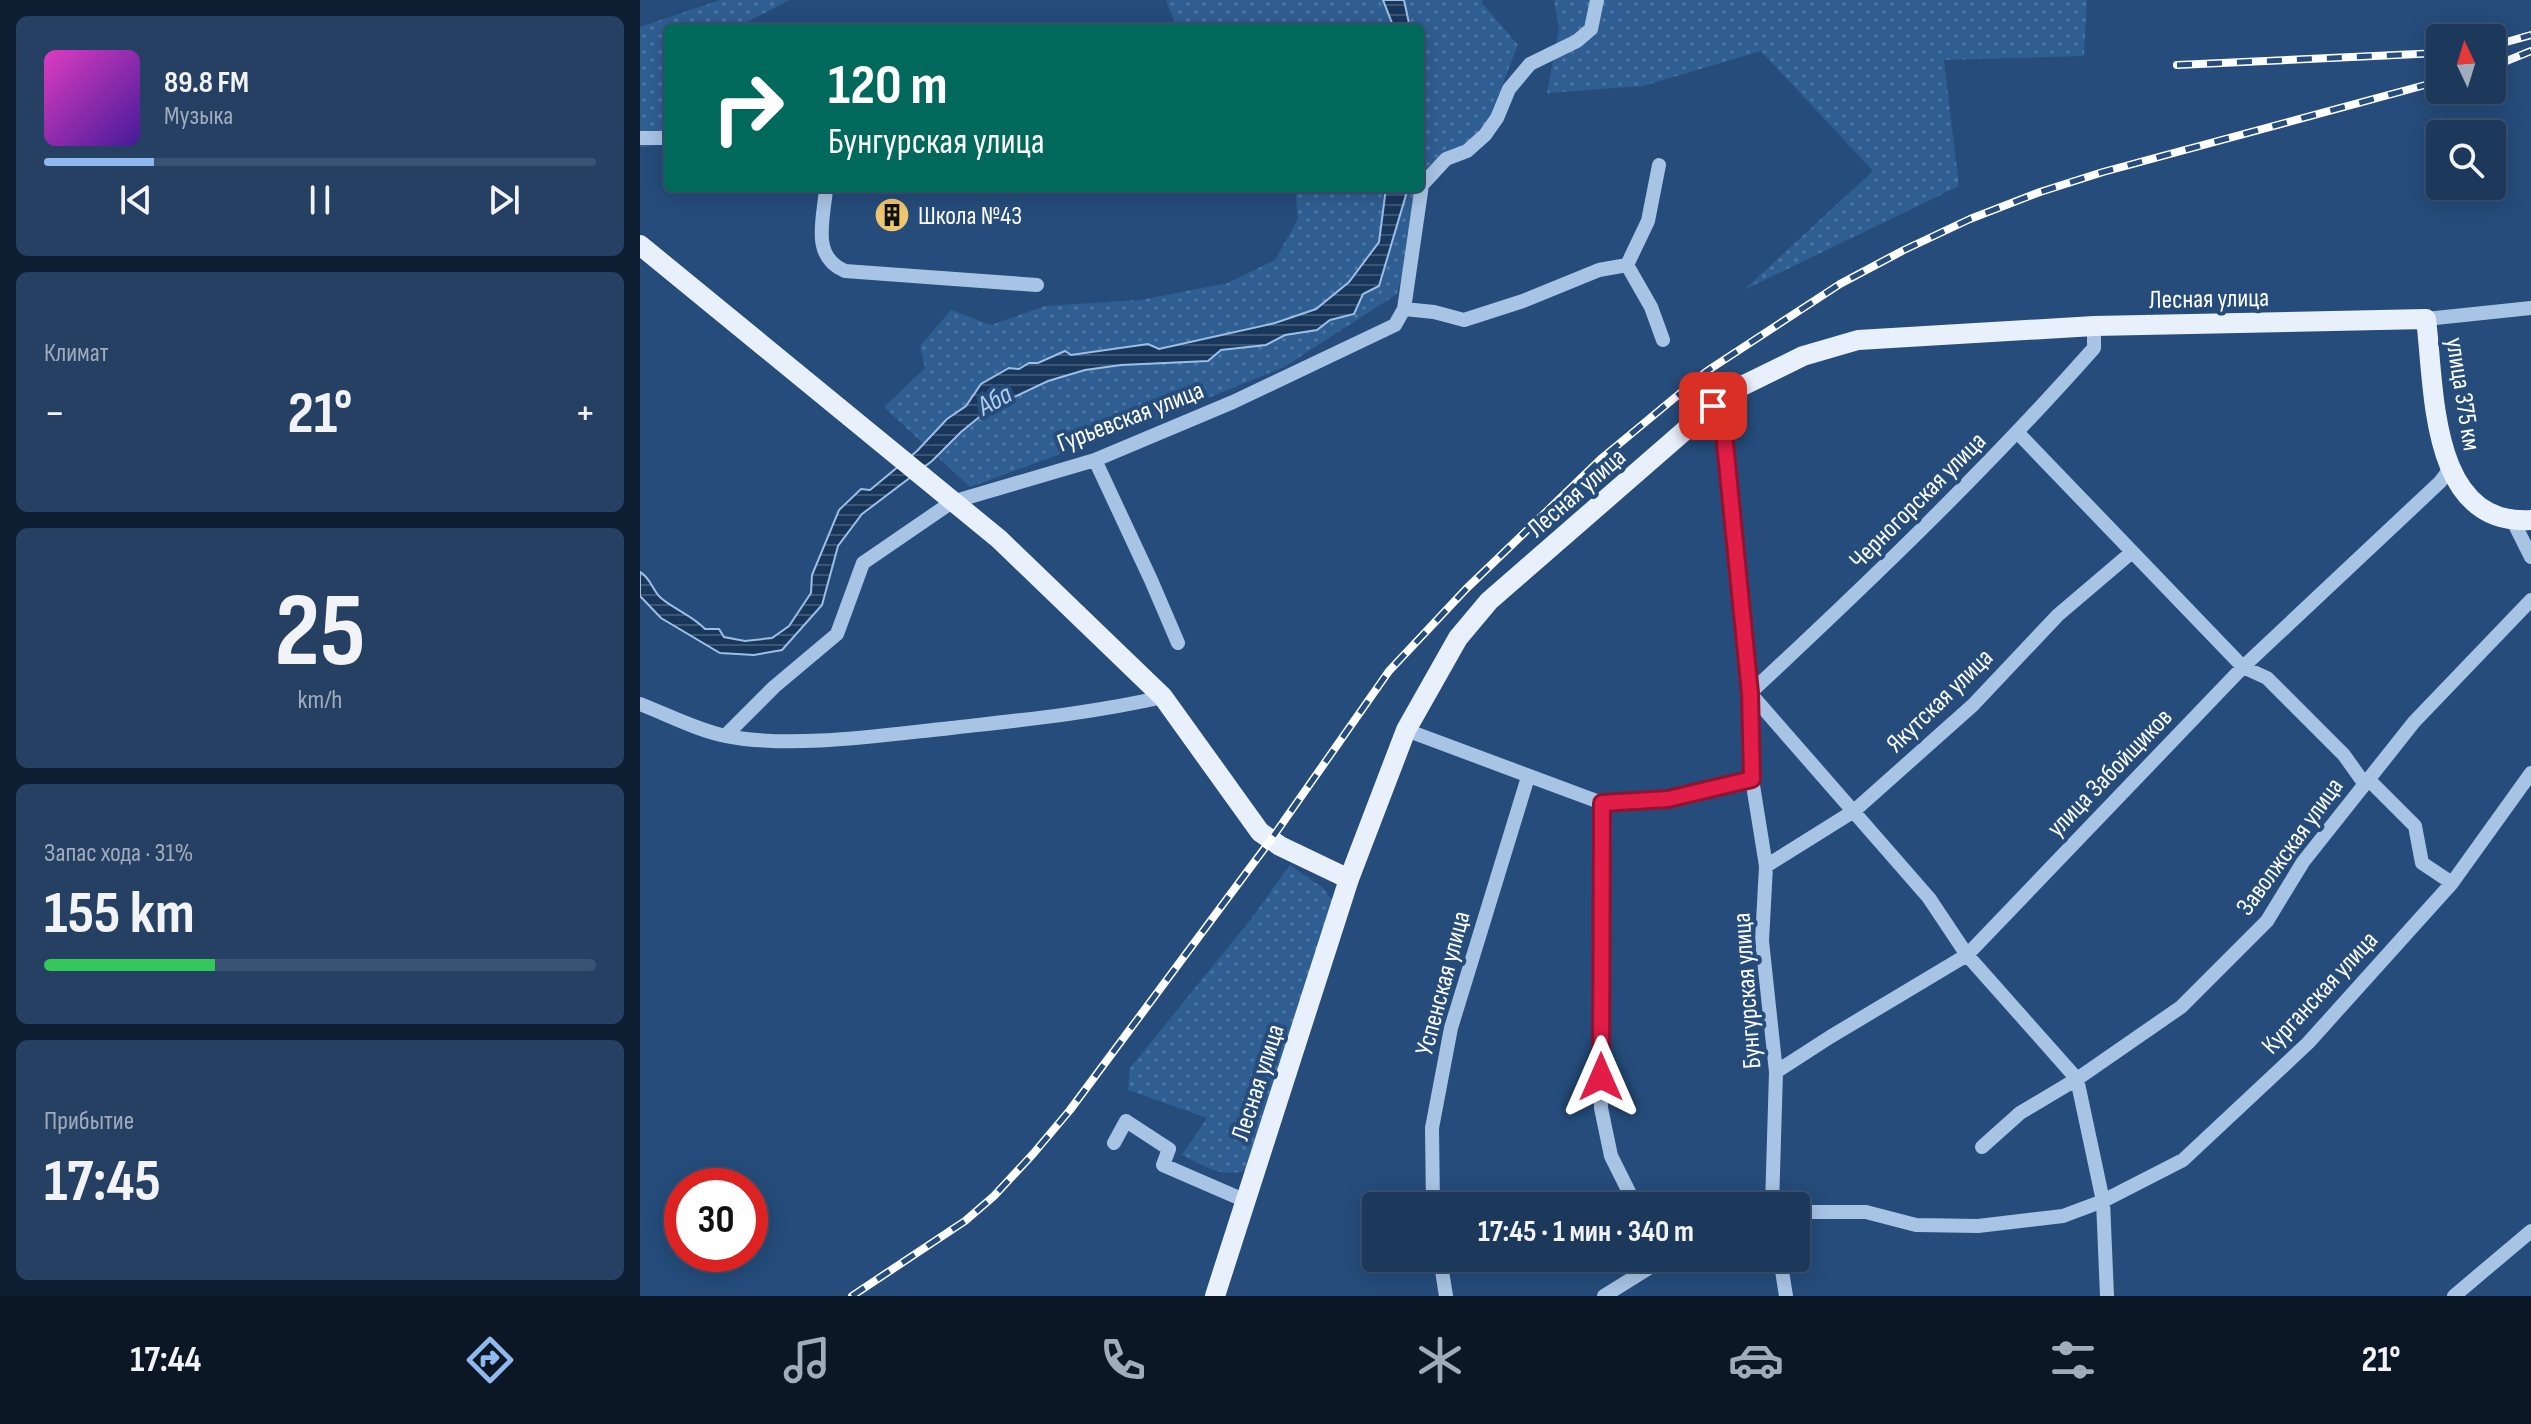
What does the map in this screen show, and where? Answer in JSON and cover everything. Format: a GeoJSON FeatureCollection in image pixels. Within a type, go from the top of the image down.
{"type":"FeatureCollection","features":[{"type":"Feature","properties":{"kind":"main road"},"geometry":{"type":"LineString","coordinates":[[640,245],[999,539],[1163,697],[1260,832],[1280,846],[1349,879]]}},
{"type":"Feature","properties":{"kind":"main road","name":"Лесная улица"},"geometry":{"type":"LineString","coordinates":[[1218,1295],[1349,879],[1406,730],[1458,638],[1489,601],[1713,406],[1742,386],[1803,356],[1858,340],[2094,326],[2426,319]]}},
{"type":"Feature","properties":{"kind":"main road","name":"улица 375 км"},"geometry":{"type":"LineString","coordinates":[[2426,319],[2440,432],[2450,469],[2473,504],[2492,515],[2522,520]]}},
{"type":"Feature","properties":{"kind":"street"},"geometry":{"type":"LineString","coordinates":[[1424,183],[1446,159],[1467,151],[1485,135],[1497,118],[1509,89],[1530,64],[1577,41],[1591,29],[1597,0]]}},
{"type":"Feature","properties":{"kind":"street"},"geometry":{"type":"LineString","coordinates":[[640,138],[664,138]]}},
{"type":"Feature","properties":{"kind":"street"},"geometry":{"type":"LineString","coordinates":[[1627,265],[1648,221],[1659,165]]}},
{"type":"Feature","properties":{"kind":"street"},"geometry":{"type":"LineString","coordinates":[[826,192],[822,248],[835,267],[845,271],[1037,285]]}},
{"type":"Feature","properties":{"kind":"street"},"geometry":{"type":"LineString","coordinates":[[1421,192],[1404,309],[1434,312],[1464,320],[1523,301],[1599,270],[1627,265]]}},
{"type":"Feature","properties":{"kind":"street"},"geometry":{"type":"LineString","coordinates":[[1627,265],[1651,307],[1663,340]]}},
{"type":"Feature","properties":{"kind":"street"},"geometry":{"type":"LineString","coordinates":[[2426,319],[2531,308]]}},
{"type":"Feature","properties":{"kind":"street","name":"Гурьевская улица"},"geometry":{"type":"LineString","coordinates":[[725,736],[774,687],[837,634],[863,563],[946,497],[1095,460],[1233,402],[1395,325],[1404,309]]}},
{"type":"Feature","properties":{"kind":"street","name":"Черногорская улица"},"geometry":{"type":"LineString","coordinates":[[1750,693],[1849,601],[2018,433],[2094,348],[2094,326]]}},
{"type":"Feature","properties":{"kind":"street","name":"Бунгурская улица"},"geometry":{"type":"LineString","coordinates":[[1713,406],[1723,423],[1750,693],[1752,779],[1766,866],[1762,941],[1776,1072],[1772,1192]]}},
{"type":"Feature","properties":{"kind":"street"},"geometry":{"type":"LineString","coordinates":[[2018,433],[2243,667],[2267,678],[2344,755],[2361,779],[2368,779],[2415,826],[2422,863],[2452,883]]}},
{"type":"Feature","properties":{"kind":"street"},"geometry":{"type":"LineString","coordinates":[[1095,460],[1178,643]]}},
{"type":"Feature","properties":{"kind":"street","name":"улица Забойщиков"},"geometry":{"type":"LineString","coordinates":[[1776,1072],[1967,955],[2243,667],[2440,482],[2450,469]]}},
{"type":"Feature","properties":{"kind":"street"},"geometry":{"type":"LineString","coordinates":[[2522,520],[2531,557]]}},
{"type":"Feature","properties":{"kind":"street","name":"Якутская улица"},"geometry":{"type":"LineString","coordinates":[[1766,866],[1854,811],[1973,705],[2058,615],[2132,552]]}},
{"type":"Feature","properties":{"kind":"street","name":"Заволжская улица"},"geometry":{"type":"LineString","coordinates":[[1982,1147],[2020,1113],[2077,1079],[2181,1007],[2267,921],[2303,862],[2414,722],[2531,600]]}},
{"type":"Feature","properties":{"kind":"street"},"geometry":{"type":"LineString","coordinates":[[1750,693],[1929,898],[1967,955],[2077,1079],[2103,1201],[2107,1296]]}},
{"type":"Feature","properties":{"kind":"street"},"geometry":{"type":"LineString","coordinates":[[640,704],[725,736],[801,741],[911,732],[1120,707],[1163,697]]}},
{"type":"Feature","properties":{"kind":"street"},"geometry":{"type":"LineString","coordinates":[[1406,730],[1602,803],[1668,799],[1752,779]]}},
{"type":"Feature","properties":{"kind":"street","name":"Курганская улица"},"geometry":{"type":"LineString","coordinates":[[1810,1212],[1866,1212],[1916,1225],[1978,1226],[2063,1216],[2103,1201],[2183,1160],[2308,1043],[2452,883],[2531,773]]}},
{"type":"Feature","properties":{"kind":"street","name":"Успенская улица"},"geometry":{"type":"LineString","coordinates":[[1433,1192],[1432,1128],[1451,1028],[1528,777]]}},
{"type":"Feature","properties":{"kind":"street"},"geometry":{"type":"LineString","coordinates":[[1602,803],[1601,1108],[1611,1156],[1629,1192]]}},
{"type":"Feature","properties":{"kind":"street"},"geometry":{"type":"LineString","coordinates":[[1114,1143],[1126,1121],[1169,1149],[1163,1165],[1246,1201]]}},
{"type":"Feature","properties":{"kind":"street"},"geometry":{"type":"LineString","coordinates":[[2454,1296],[2531,1231]]}},
{"type":"Feature","properties":{"kind":"street"},"geometry":{"type":"LineString","coordinates":[[1442,1272],[1446,1296]]}},
{"type":"Feature","properties":{"kind":"street"},"geometry":{"type":"LineString","coordinates":[[1604,1296],[1643,1272]]}},
{"type":"Feature","properties":{"kind":"street"},"geometry":{"type":"LineString","coordinates":[[1782,1272],[1786,1296]]}},
{"type":"Feature","properties":{"kind":"shaded area"},"geometry":{"type":"Polygon","coordinates":[[[720,0],[789,0],[744,24],[664,24],[664,144],[640,147],[640,27],[720,0]]]}},
{"type":"Feature","properties":{"kind":"shaded area"},"geometry":{"type":"Polygon","coordinates":[[[1166,0],[1483,0],[1481,2],[1518,45],[1479,144],[1432,163],[1397,294],[1284,367],[1154,420],[970,487],[884,407],[925,368],[920,346],[951,310],[991,325],[1045,306],[1140,300],[1228,283],[1275,260],[1298,219],[1295,192],[1424,192],[1424,24],[1175,24],[1166,0]]]}},
{"type":"Feature","properties":{"kind":"shaded area"},"geometry":{"type":"Polygon","coordinates":[[[1554,0],[2087,0],[2084,56],[1944,60],[1959,186],[1744,290],[1873,171],[1761,51],[1643,86],[1547,93],[1559,29],[1554,0]]]}},
{"type":"Feature","properties":{"kind":"shaded area"},"geometry":{"type":"Polygon","coordinates":[[[1290,865],[1323,888],[1334,903],[1255,1167],[1226,1173],[1182,1155],[1207,1118],[1128,1090],[1130,1068],[1251,919],[1290,865]]]}},
{"type":"Feature","properties":{"kind":"water"},"geometry":{"type":"Polygon","coordinates":[[[1383,0],[1404,0],[1409,24],[1392,24],[1383,0]]]}},
{"type":"Feature","properties":{"kind":"water","name":"Аба"},"geometry":{"type":"Polygon","coordinates":[[[1385,192],[1407,192],[1379,286],[1363,294],[1354,314],[1330,320],[1317,330],[1285,335],[1266,345],[1221,350],[1208,361],[1085,370],[1048,381],[989,409],[932,461],[862,514],[838,546],[822,605],[782,650],[754,655],[720,653],[661,618],[640,596],[640,572],[661,598],[705,629],[719,629],[724,637],[745,641],[772,638],[789,626],[811,593],[812,575],[839,510],[861,489],[870,490],[917,451],[947,419],[966,406],[981,384],[1009,368],[1019,369],[1065,351],[1071,355],[1148,344],[1159,349],[1275,323],[1316,309],[1349,282],[1379,242],[1385,192]]]}},
{"type":"Feature","properties":{"kind":"railway"},"geometry":{"type":"LineString","coordinates":[[2506,42],[2531,35]]}},
{"type":"Feature","properties":{"kind":"railway"},"geometry":{"type":"LineString","coordinates":[[2506,61],[2531,51]]}},
{"type":"Feature","properties":{"kind":"railway"},"geometry":{"type":"LineString","coordinates":[[2177,65],[2426,54]]}},
{"type":"Feature","properties":{"kind":"railway"},"geometry":{"type":"LineString","coordinates":[[852,1296],[965,1221],[994,1196],[1033,1154],[1070,1110],[1270,841],[1389,671],[1466,589],[1602,458],[1707,371],[1840,284],[1970,219],[2103,172],[2426,85]]}},
{"type":"Feature","properties":{"kind":"place","name":"Школа №43"},"geometry":{"type":"Point","coordinates":[892,215]}},
{"type":"Feature","properties":{"kind":"route"},"geometry":{"type":"LineString","coordinates":[[1601,1077],[1602,803],[1668,799],[1752,779],[1750,693],[1723,423],[1713,406]]}}]}
